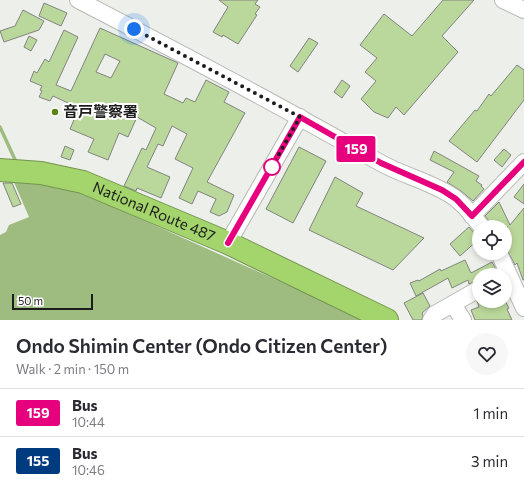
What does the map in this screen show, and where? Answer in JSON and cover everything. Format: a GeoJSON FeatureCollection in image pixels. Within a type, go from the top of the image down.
{"type":"FeatureCollection","features":[{"type":"Feature","properties":{"kind":"highway","name":"National Route 487"},"geometry":{"type":"LineString","coordinates":[[0,170],[41,173],[83,182],[228,243],[387,320]]}},
{"type":"Feature","properties":{"kind":"street"},"geometry":{"type":"LineString","coordinates":[[78,0],[300,117],[381,163],[442,190],[456,199],[476,220]]}},
{"type":"Feature","properties":{"kind":"street"},"geometry":{"type":"LineString","coordinates":[[504,0],[524,10]]}},
{"type":"Feature","properties":{"kind":"street"},"geometry":{"type":"LineString","coordinates":[[228,243],[300,117]]}},
{"type":"Feature","properties":{"kind":"street"},"geometry":{"type":"LineString","coordinates":[[478,220],[524,162]]}},
{"type":"Feature","properties":{"kind":"street"},"geometry":{"type":"LineString","coordinates":[[512,285],[524,308]]}},
{"type":"Feature","properties":{"kind":"street"},"geometry":{"type":"LineString","coordinates":[[431,320],[435,314],[472,293]]}},
{"type":"Feature","properties":{"kind":"street"},"geometry":{"type":"LineString","coordinates":[[453,304],[463,320]]}},
{"type":"Feature","properties":{"kind":"shaded area"},"geometry":{"type":"Polygon","coordinates":[[[13,180],[34,181],[85,194],[366,320],[0,320],[0,235],[6,232],[9,225],[29,217],[13,180]]]}},
{"type":"Feature","properties":{"kind":"building"},"geometry":{"type":"Polygon","coordinates":[[[219,0],[258,0],[255,4],[260,7],[255,14],[257,15],[238,44],[223,35],[222,37],[213,32],[228,7],[219,0]]]}},
{"type":"Feature","properties":{"kind":"building"},"geometry":{"type":"Polygon","coordinates":[[[443,0],[474,0],[442,36],[458,52],[404,115],[396,107],[388,118],[374,112],[361,99],[376,81],[365,72],[377,58],[360,45],[384,14],[412,36],[443,0]]]}},
{"type":"Feature","properties":{"kind":"building"},"geometry":{"type":"Polygon","coordinates":[[[44,3],[67,13],[61,26],[39,16],[44,3]]]}},
{"type":"Feature","properties":{"kind":"building"},"geometry":{"type":"Polygon","coordinates":[[[23,10],[44,21],[39,30],[4,42],[0,31],[15,26],[23,10]]]}},
{"type":"Feature","properties":{"kind":"building"},"geometry":{"type":"Polygon","coordinates":[[[100,28],[178,63],[164,94],[183,103],[186,98],[195,102],[206,80],[229,92],[224,102],[245,113],[207,182],[234,195],[227,212],[219,216],[210,212],[216,199],[198,191],[192,204],[179,198],[193,168],[175,159],[187,134],[172,126],[163,146],[158,144],[147,167],[170,177],[161,198],[137,188],[136,191],[124,186],[142,148],[146,150],[156,128],[137,117],[128,137],[119,133],[108,160],[88,152],[94,139],[70,129],[79,108],[53,96],[50,101],[39,97],[42,91],[40,90],[42,86],[30,81],[34,71],[37,73],[45,59],[49,62],[64,30],[78,37],[56,85],[71,91],[100,28]],[[105,54],[96,72],[111,78],[120,61],[105,54]]]}},
{"type":"Feature","properties":{"kind":"building"},"geometry":{"type":"Polygon","coordinates":[[[29,36],[37,40],[31,51],[24,47],[29,36]]]}},
{"type":"Feature","properties":{"kind":"building"},"geometry":{"type":"Polygon","coordinates":[[[309,38],[318,43],[298,72],[290,66],[309,38]]]}},
{"type":"Feature","properties":{"kind":"building"},"geometry":{"type":"Polygon","coordinates":[[[517,65],[524,70],[524,100],[477,162],[449,141],[475,110],[477,111],[489,94],[491,96],[517,65]]]}},
{"type":"Feature","properties":{"kind":"building"},"geometry":{"type":"Polygon","coordinates":[[[342,80],[350,86],[342,98],[334,92],[342,80]]]}},
{"type":"Feature","properties":{"kind":"building"},"geometry":{"type":"Polygon","coordinates":[[[65,146],[74,150],[70,160],[61,157],[65,146]]]}},
{"type":"Feature","properties":{"kind":"building"},"geometry":{"type":"Polygon","coordinates":[[[299,147],[326,161],[293,223],[266,209],[299,147]]]}},
{"type":"Feature","properties":{"kind":"building"},"geometry":{"type":"Polygon","coordinates":[[[504,149],[511,155],[502,167],[494,160],[504,149]]]}},
{"type":"Feature","properties":{"kind":"building"},"geometry":{"type":"Polygon","coordinates":[[[434,151],[479,176],[476,181],[482,185],[481,186],[484,189],[473,201],[447,182],[454,172],[430,160],[434,151]]]}},
{"type":"Feature","properties":{"kind":"building"},"geometry":{"type":"Polygon","coordinates":[[[335,177],[363,193],[356,206],[424,238],[393,270],[309,230],[335,177]]]}},
{"type":"Feature","properties":{"kind":"building"},"geometry":{"type":"Polygon","coordinates":[[[3,183],[12,183],[21,204],[13,207],[3,183]]]}},
{"type":"Feature","properties":{"kind":"building"},"geometry":{"type":"Polygon","coordinates":[[[524,184],[524,204],[514,197],[524,184]]]}},
{"type":"Feature","properties":{"kind":"building"},"geometry":{"type":"Polygon","coordinates":[[[499,202],[508,220],[488,220],[485,216],[499,202]]]}},
{"type":"Feature","properties":{"kind":"building"},"geometry":{"type":"Polygon","coordinates":[[[524,208],[524,280],[517,263],[515,265],[512,259],[512,223],[524,208]]]}},
{"type":"Feature","properties":{"kind":"building"},"geometry":{"type":"Polygon","coordinates":[[[469,227],[472,231],[472,245],[460,256],[450,244],[469,227]]]}},
{"type":"Feature","properties":{"kind":"building"},"geometry":{"type":"Polygon","coordinates":[[[465,260],[472,272],[472,283],[469,284],[468,280],[452,288],[448,278],[416,296],[410,283],[419,281],[440,269],[441,271],[465,260]]]}},
{"type":"Feature","properties":{"kind":"building"},"geometry":{"type":"Polygon","coordinates":[[[492,262],[495,268],[481,268],[492,262]]]}},
{"type":"Feature","properties":{"kind":"building"},"geometry":{"type":"Polygon","coordinates":[[[423,293],[430,306],[422,313],[422,320],[413,320],[404,303],[423,293]]]}},
{"type":"Feature","properties":{"kind":"building"},"geometry":{"type":"Polygon","coordinates":[[[476,308],[509,308],[507,309],[512,320],[475,320],[471,310],[476,308]]]}},
{"type":"Feature","properties":{"kind":"waterway"},"geometry":{"type":"LineString","coordinates":[[0,127],[17,164]]}},
{"type":"Feature","properties":{"kind":"bus line","name":"159"},"geometry":{"type":"LineString","coordinates":[[228,243],[300,117],[381,163],[442,190],[456,199],[472,216],[524,162]]}},
{"type":"Feature","properties":{"kind":"place","name":"音戸警察署"},"geometry":{"type":"Point","coordinates":[55,112]}},
{"type":"Feature","properties":{"kind":"route"},"geometry":{"type":"LineString","coordinates":[[134,29],[300,117],[271,168],[272,167]]}}]}
